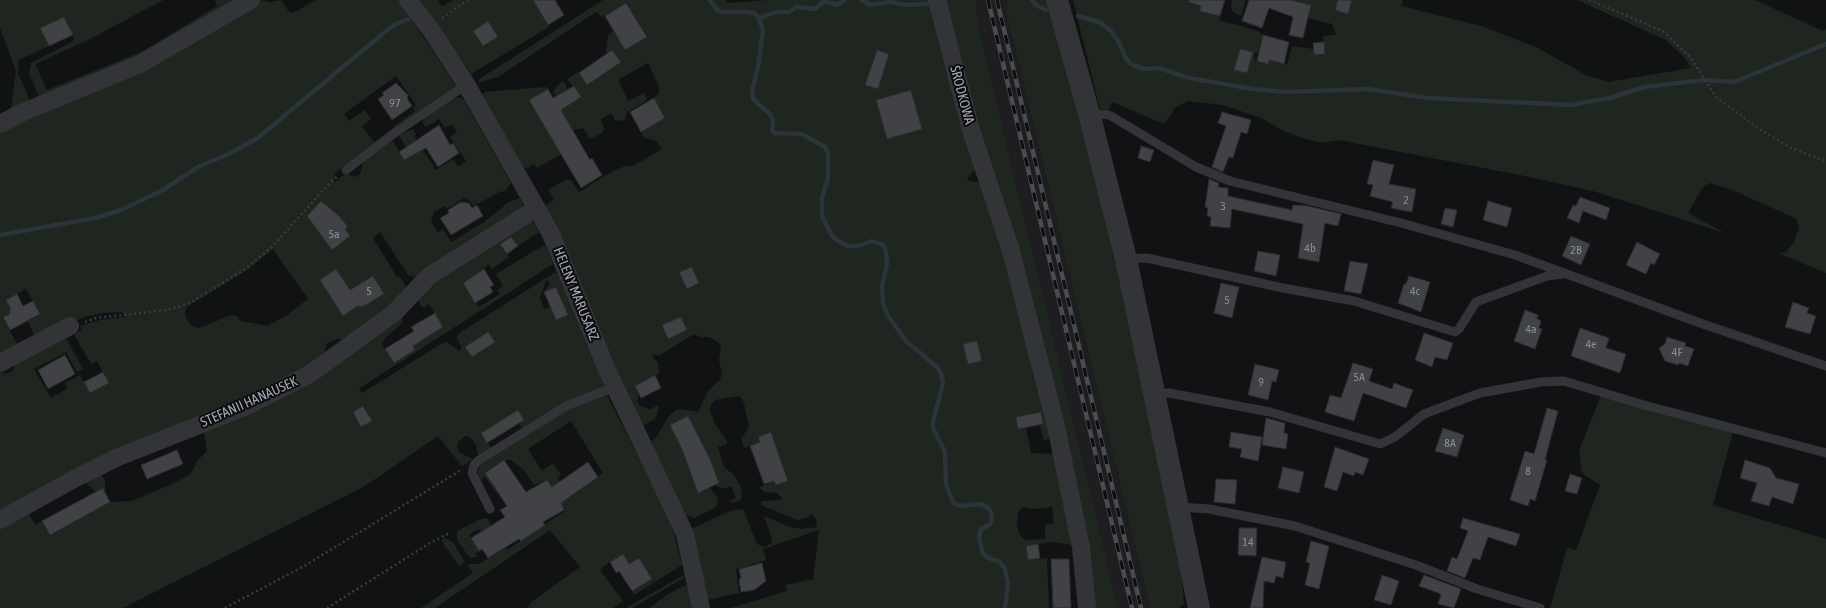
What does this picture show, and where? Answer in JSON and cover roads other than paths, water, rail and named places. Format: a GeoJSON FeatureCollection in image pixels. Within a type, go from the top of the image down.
{"type":"FeatureCollection","features":[{"type":"Feature","properties":{"kind":"street"},"geometry":{"type":"LineString","coordinates":[[0,124],[21,113],[140,64],[251,0]]}},
{"type":"Feature","properties":{"kind":"street","name":"HELENY MARUSARZ"},"geometry":{"type":"LineString","coordinates":[[408,0],[428,27],[466,85],[537,208],[563,263],[615,387],[685,534],[702,608]]}},
{"type":"Feature","properties":{"kind":"street","name":"ŚRODKOWA"},"geometry":{"type":"LineString","coordinates":[[937,0],[971,130],[1011,252],[1056,426],[1081,547],[1087,608]]}},
{"type":"Feature","properties":{"kind":"street"},"geometry":{"type":"LineString","coordinates":[[1057,0],[1090,117],[1126,258],[1156,394],[1199,608]]}},
{"type":"Feature","properties":{"kind":"street","name":"STEFANII HANAUSEK"},"geometry":{"type":"LineString","coordinates":[[0,520],[74,479],[116,458],[247,406],[310,374],[394,313],[429,276],[537,208]]}},
{"type":"Feature","properties":{"kind":"street"},"geometry":{"type":"LineString","coordinates":[[0,363],[70,326]]}},
{"type":"Feature","properties":{"kind":"lane"},"geometry":{"type":"LineString","coordinates":[[346,170],[393,134],[466,85]]}},
{"type":"Feature","properties":{"kind":"lane"},"geometry":{"type":"LineString","coordinates":[[1090,117],[1105,114],[1110,116],[1175,155],[1205,171],[1226,179],[1465,240],[1532,260],[1564,274],[1826,366]]}},
{"type":"Feature","properties":{"kind":"lane"},"geometry":{"type":"LineString","coordinates":[[1126,258],[1147,258],[1283,288],[1354,300],[1455,332],[1459,329],[1476,302],[1547,276],[1564,274]]}},
{"type":"Feature","properties":{"kind":"lane"},"geometry":{"type":"LineString","coordinates":[[1156,394],[1169,393],[1254,408],[1380,444],[1395,437],[1424,414],[1480,393],[1541,382],[1564,381],[1644,405],[1826,453]]}},
{"type":"Feature","properties":{"kind":"lane"},"geometry":{"type":"LineString","coordinates":[[490,509],[475,480],[473,469],[479,460],[568,405],[615,387]]}},
{"type":"Feature","properties":{"kind":"lane"},"geometry":{"type":"LineString","coordinates":[[1179,507],[1209,509],[1294,526],[1416,565],[1477,589],[1540,608]]}},
{"type":"Feature","properties":{"kind":"waterway"},"geometry":{"type":"LineString","coordinates":[[710,0],[717,10],[721,12],[754,13],[759,18],[763,30],[758,67],[752,91],[753,99],[770,114],[773,120],[772,130],[775,133],[802,134],[825,147],[828,153],[828,178],[822,198],[822,216],[832,236],[848,246],[858,246],[872,241],[883,245],[886,251],[887,264],[882,286],[883,304],[888,316],[907,342],[937,367],[941,374],[943,383],[933,422],[933,428],[945,452],[946,484],[955,504],[960,506],[980,504],[987,507],[991,512],[992,521],[989,525],[981,529],[979,537],[983,554],[991,559],[999,561],[1005,569],[1008,584],[1005,608]]}},
{"type":"Feature","properties":{"kind":"waterway"},"geometry":{"type":"LineString","coordinates":[[759,18],[776,12],[789,12],[796,7],[815,9],[824,1],[837,5],[845,0]]}},
{"type":"Feature","properties":{"kind":"waterway"},"geometry":{"type":"LineString","coordinates":[[862,0],[870,5],[891,2],[906,5],[927,4]]}},
{"type":"Feature","properties":{"kind":"waterway"},"geometry":{"type":"LineString","coordinates":[[1032,0],[1036,5],[1046,10]]}},
{"type":"Feature","properties":{"kind":"waterway"},"geometry":{"type":"LineString","coordinates":[[1078,16],[1099,22],[1110,30],[1118,41],[1127,60],[1132,65],[1145,69],[1159,68],[1189,78],[1253,89],[1286,92],[1367,89],[1428,98],[1571,105],[1610,98],[1645,87],[1703,80]]}},
{"type":"Feature","properties":{"kind":"waterway"},"geometry":{"type":"LineString","coordinates":[[0,235],[95,218],[121,210],[161,191],[200,166],[233,152],[259,137],[380,36],[394,25],[408,19]]}},
{"type":"Feature","properties":{"kind":"waterway"},"geometry":{"type":"LineString","coordinates":[[1706,80],[1734,82],[1826,44]]}},
{"type":"Feature","properties":{"kind":"railway"},"geometry":{"type":"LineString","coordinates":[[988,0],[1132,608]]}},
{"type":"Feature","properties":{"kind":"railway"},"geometry":{"type":"LineString","coordinates":[[997,0],[1141,608]]}}]}
